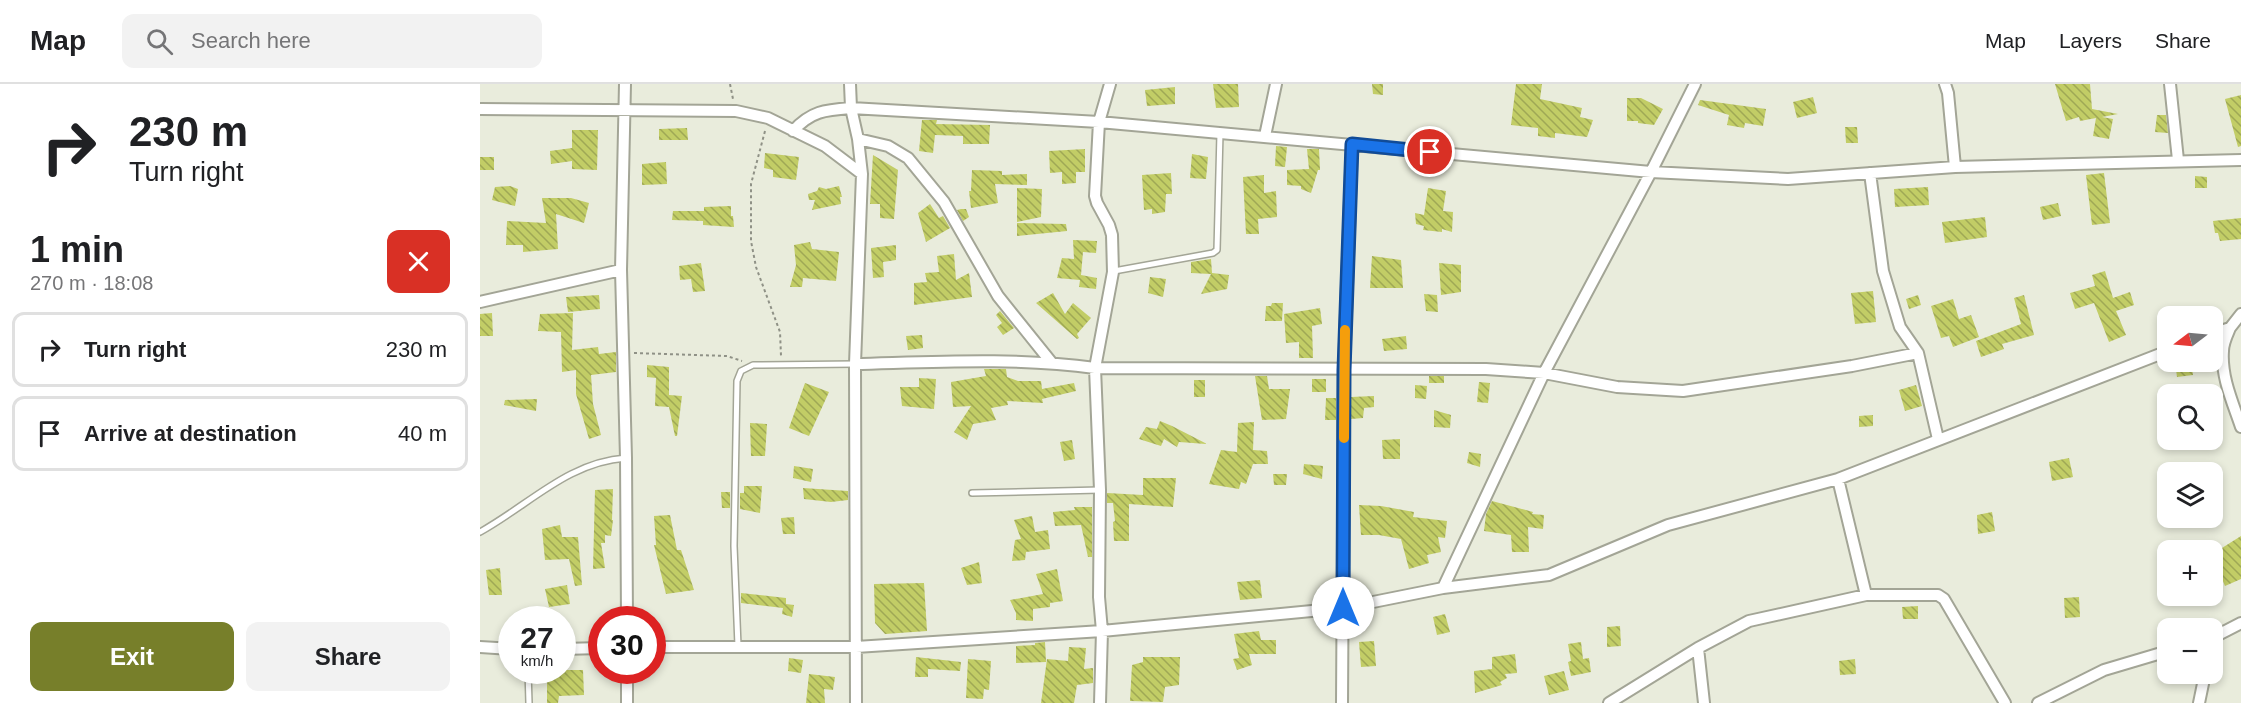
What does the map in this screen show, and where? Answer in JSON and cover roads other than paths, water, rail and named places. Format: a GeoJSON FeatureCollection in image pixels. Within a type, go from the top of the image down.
{"type":"FeatureCollection","features":[{"type":"Feature","properties":{"kind":"street"},"geometry":{"type":"LineString","coordinates":[[625,84],[621,270],[627,458],[627,606]]}},
{"type":"Feature","properties":{"kind":"street"},"geometry":{"type":"LineString","coordinates":[[850,84],[851,108],[858,139],[862,174],[855,364],[856,703]]}},
{"type":"Feature","properties":{"kind":"street"},"geometry":{"type":"LineString","coordinates":[[1100,703],[1101,490],[1095,368],[1113,272],[1112,236],[1095,196],[1099,122],[1110,84]]}},
{"type":"Feature","properties":{"kind":"street"},"geometry":{"type":"LineString","coordinates":[[1265,136],[1276,84]]}},
{"type":"Feature","properties":{"kind":"street"},"geometry":{"type":"LineString","coordinates":[[1443,588],[1544,373],[1695,84]]}},
{"type":"Feature","properties":{"kind":"street"},"geometry":{"type":"LineString","coordinates":[[1945,84],[1948,93],[1955,167]]}},
{"type":"Feature","properties":{"kind":"street"},"geometry":{"type":"LineString","coordinates":[[2170,84],[2178,160]]}},
{"type":"Feature","properties":{"kind":"street"},"geometry":{"type":"LineString","coordinates":[[793,131],[802,120],[818,112],[851,108],[1099,122],[1651,172],[1788,179],[1955,167],[2241,160]]}},
{"type":"Feature","properties":{"kind":"street"},"geometry":{"type":"LineString","coordinates":[[480,109],[736,111],[768,118],[825,146],[862,174]]}},
{"type":"Feature","properties":{"kind":"street"},"geometry":{"type":"LineString","coordinates":[[858,139],[888,146],[908,158],[944,202],[998,296],[1051,362]]}},
{"type":"Feature","properties":{"kind":"street"},"geometry":{"type":"LineString","coordinates":[[1342,703],[1344,370],[1352,144]]}},
{"type":"Feature","properties":{"kind":"street"},"geometry":{"type":"LineString","coordinates":[[1869,173],[1883,271],[1900,327],[1918,353],[1938,440]]}},
{"type":"Feature","properties":{"kind":"street"},"geometry":{"type":"LineString","coordinates":[[480,302],[621,270]]}},
{"type":"Feature","properties":{"kind":"street"},"geometry":{"type":"LineString","coordinates":[[2241,314],[2230,328],[2222,350],[2227,387],[2241,427]]}},
{"type":"Feature","properties":{"kind":"street"},"geometry":{"type":"LineString","coordinates":[[2223,330],[2230,328]]}},
{"type":"Feature","properties":{"kind":"street"},"geometry":{"type":"LineString","coordinates":[[855,364],[994,360],[1051,362],[1095,368],[1486,369],[1544,373],[1617,387],[1683,391],[1852,366],[1918,353]]}},
{"type":"Feature","properties":{"kind":"street"},"geometry":{"type":"LineString","coordinates":[[666,647],[856,647],[1102,631],[1343,608],[1443,588],[1549,575],[1668,525],[1838,479],[2157,355]]}},
{"type":"Feature","properties":{"kind":"street"},"geometry":{"type":"LineString","coordinates":[[1838,479],[1866,595]]}},
{"type":"Feature","properties":{"kind":"street"},"geometry":{"type":"LineString","coordinates":[[1612,702],[1698,648],[1749,621],[1866,595],[1938,595],[1944,599],[2005,703]]}},
{"type":"Feature","properties":{"kind":"street"},"geometry":{"type":"LineString","coordinates":[[2223,632],[2241,623]]}},
{"type":"Feature","properties":{"kind":"street"},"geometry":{"type":"LineString","coordinates":[[480,647],[498,648]]}},
{"type":"Feature","properties":{"kind":"street"},"geometry":{"type":"LineString","coordinates":[[1698,648],[1704,703]]}},
{"type":"Feature","properties":{"kind":"street"},"geometry":{"type":"LineString","coordinates":[[2038,703],[2104,670],[2157,654]]}},
{"type":"Feature","properties":{"kind":"street"},"geometry":{"type":"LineString","coordinates":[[627,684],[627,703]]}},
{"type":"Feature","properties":{"kind":"street"},"geometry":{"type":"LineString","coordinates":[[2199,703],[2203,684]]}},
{"type":"Feature","properties":{"kind":"lane"},"geometry":{"type":"LineString","coordinates":[[1113,272],[1213,253],[1217,250],[1220,133]]}},
{"type":"Feature","properties":{"kind":"lane"},"geometry":{"type":"LineString","coordinates":[[738,646],[734,546],[737,381],[741,371],[753,365],[855,364]]}},
{"type":"Feature","properties":{"kind":"lane"},"geometry":{"type":"LineString","coordinates":[[480,532],[567,475],[601,461],[627,458]]}},
{"type":"Feature","properties":{"kind":"lane"},"geometry":{"type":"LineString","coordinates":[[972,494],[1101,490]]}},
{"type":"Feature","properties":{"kind":"lane"},"geometry":{"type":"LineString","coordinates":[[528,684],[529,703]]}}]}
